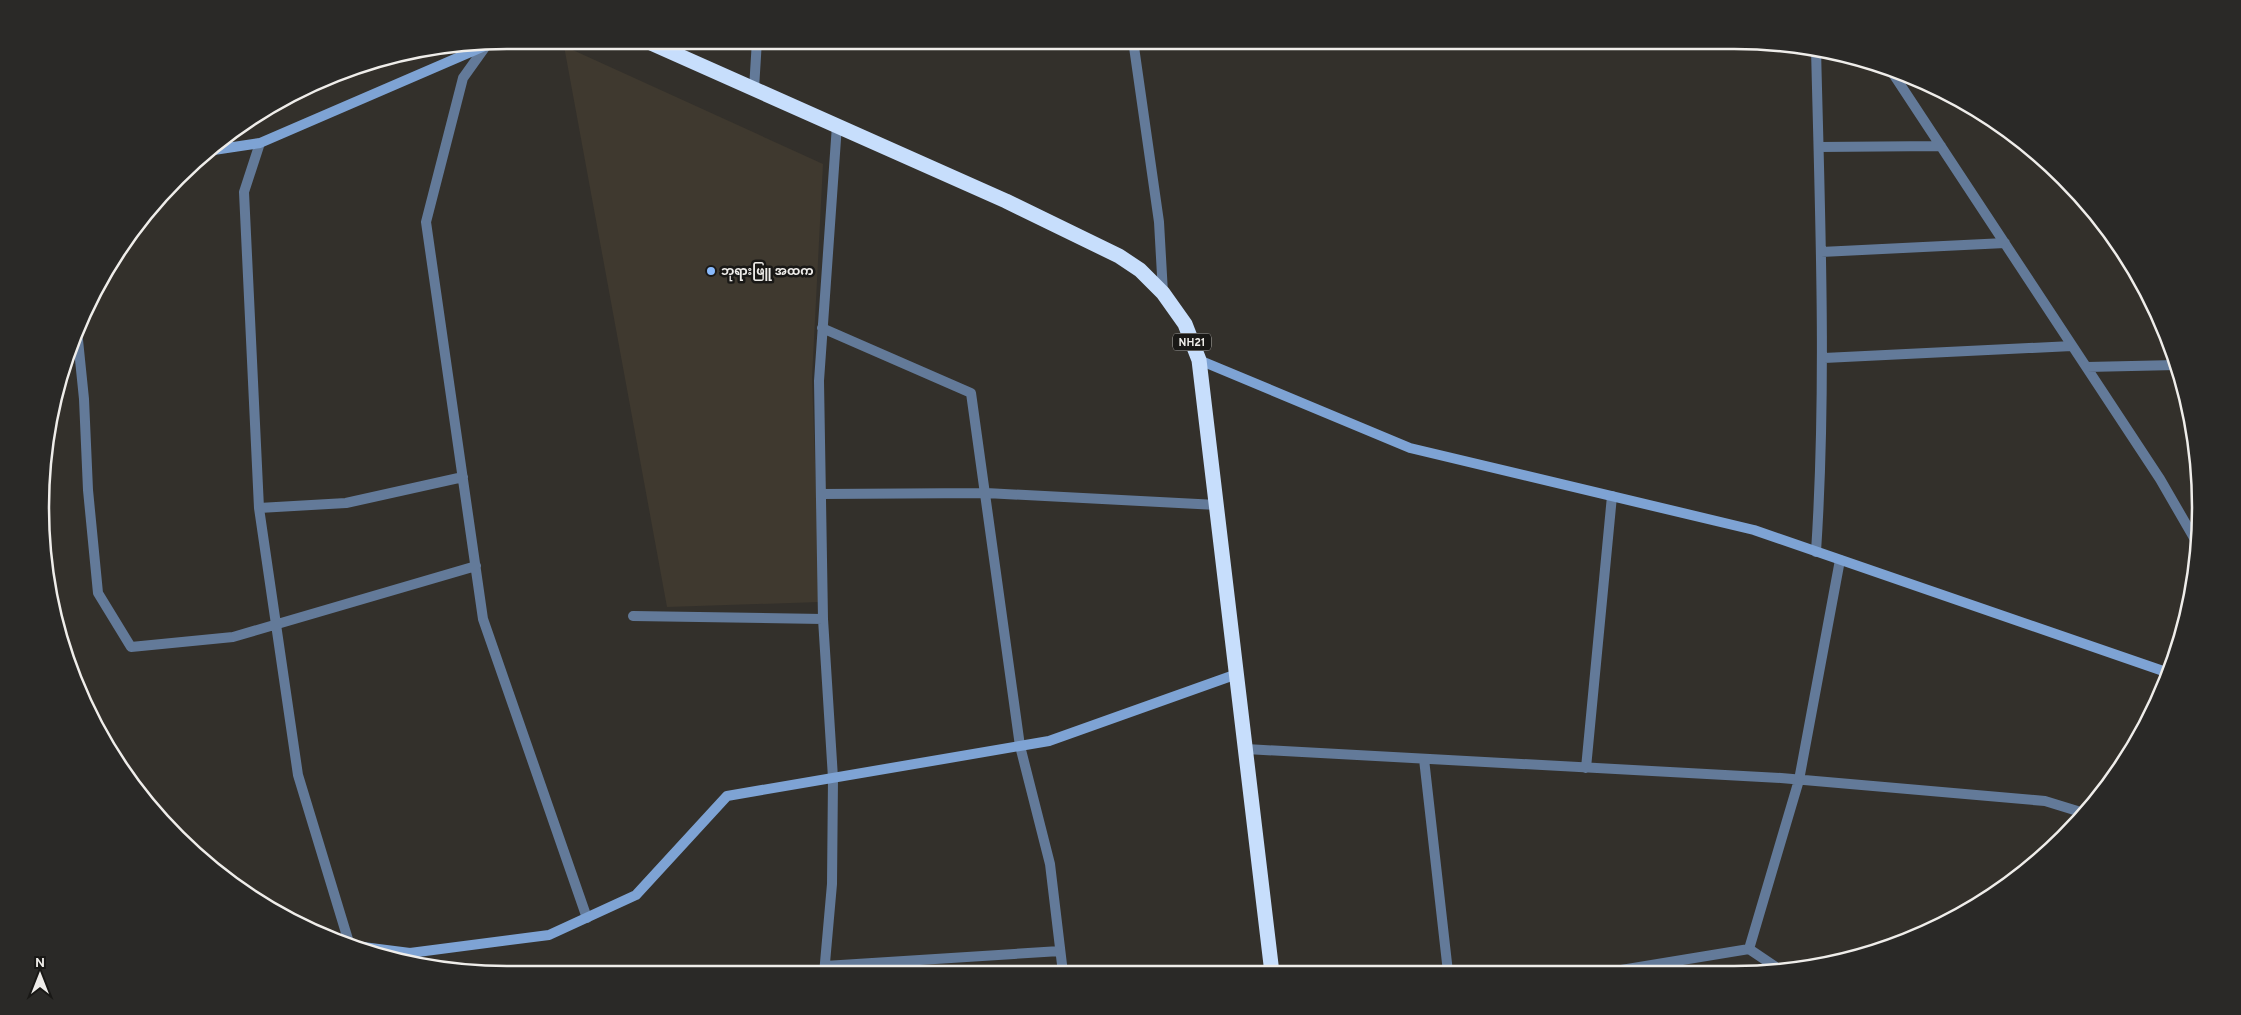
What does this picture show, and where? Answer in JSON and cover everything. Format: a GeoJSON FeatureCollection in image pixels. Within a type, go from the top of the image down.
{"type":"FeatureCollection","features":[{"type":"Feature","properties":{"kind":"highway","name":"NH21"},"geometry":{"type":"LineString","coordinates":[[664,49],[1006,200],[1119,256],[1140,270],[1163,293],[1185,324],[1200,360],[1271,966]]}},
{"type":"Feature","properties":{"kind":"street"},"geometry":{"type":"LineString","coordinates":[[754,89],[756,49]]}},
{"type":"Feature","properties":{"kind":"street"},"geometry":{"type":"LineString","coordinates":[[1134,49],[1159,222],[1163,293]]}},
{"type":"Feature","properties":{"kind":"street"},"geometry":{"type":"LineString","coordinates":[[222,149],[260,143],[476,50]]}},
{"type":"Feature","properties":{"kind":"street"},"geometry":{"type":"LineString","coordinates":[[485,50],[463,78],[426,222],[483,619],[586,918]]}},
{"type":"Feature","properties":{"kind":"street"},"geometry":{"type":"LineString","coordinates":[[1816,57],[1824,358],[1821,473],[1816,552]]}},
{"type":"Feature","properties":{"kind":"street"},"geometry":{"type":"LineString","coordinates":[[1897,79],[2160,479],[2191,532]]}},
{"type":"Feature","properties":{"kind":"street"},"geometry":{"type":"LineString","coordinates":[[824,966],[832,884],[834,778],[823,619],[819,381],[837,125]]}},
{"type":"Feature","properties":{"kind":"street"},"geometry":{"type":"LineString","coordinates":[[260,143],[244,192],[258,508],[298,775],[347,937]]}},
{"type":"Feature","properties":{"kind":"street"},"geometry":{"type":"LineString","coordinates":[[1818,147],[1941,146]]}},
{"type":"Feature","properties":{"kind":"street"},"geometry":{"type":"LineString","coordinates":[[1821,252],[2005,243]]}},
{"type":"Feature","properties":{"kind":"street"},"geometry":{"type":"LineString","coordinates":[[822,328],[971,393],[1020,746],[1050,864],[1062,966]]}},
{"type":"Feature","properties":{"kind":"street"},"geometry":{"type":"LineString","coordinates":[[79,346],[84,399],[88,490],[98,593],[131,646],[233,638],[476,566]]}},
{"type":"Feature","properties":{"kind":"street"},"geometry":{"type":"LineString","coordinates":[[1824,358],[2072,346]]}},
{"type":"Feature","properties":{"kind":"street"},"geometry":{"type":"LineString","coordinates":[[1200,360],[1410,448],[1754,530],[2162,671]]}},
{"type":"Feature","properties":{"kind":"street"},"geometry":{"type":"LineString","coordinates":[[2087,367],[2170,365]]}},
{"type":"Feature","properties":{"kind":"street"},"geometry":{"type":"LineString","coordinates":[[258,508],[346,503],[463,477]]}},
{"type":"Feature","properties":{"kind":"street"},"geometry":{"type":"LineString","coordinates":[[821,494],[986,493],[1217,505]]}},
{"type":"Feature","properties":{"kind":"street"},"geometry":{"type":"LineString","coordinates":[[1586,768],[1612,496]]}},
{"type":"Feature","properties":{"kind":"street"},"geometry":{"type":"LineString","coordinates":[[1749,950],[1799,780],[1840,560]]}},
{"type":"Feature","properties":{"kind":"street"},"geometry":{"type":"LineString","coordinates":[[633,616],[823,619]]}},
{"type":"Feature","properties":{"kind":"street"},"geometry":{"type":"LineString","coordinates":[[385,950],[410,953],[548,935],[586,918],[636,895],[727,796],[1049,742],[1237,674]]}},
{"type":"Feature","properties":{"kind":"street"},"geometry":{"type":"LineString","coordinates":[[1246,749],[1799,780],[2045,801],[2077,811]]}},
{"type":"Feature","properties":{"kind":"street"},"geometry":{"type":"LineString","coordinates":[[1424,759],[1447,966]]}},
{"type":"Feature","properties":{"kind":"street"},"geometry":{"type":"LineString","coordinates":[[1647,966],[1749,950],[1771,964]]}},
{"type":"Feature","properties":{"kind":"street"},"geometry":{"type":"LineString","coordinates":[[874,966],[1060,951]]}},
{"type":"Feature","properties":{"kind":"shaded area","name":"ဘုရားဖြူ အထက"},"geometry":{"type":"Polygon","coordinates":[[[565,49],[571,49],[823,164],[812,378],[820,602],[667,607],[565,49]]]}},
{"type":"Feature","properties":{"kind":"place","name":"ဘုရားဖြူ အထက"},"geometry":{"type":"Point","coordinates":[711,271]}}]}
